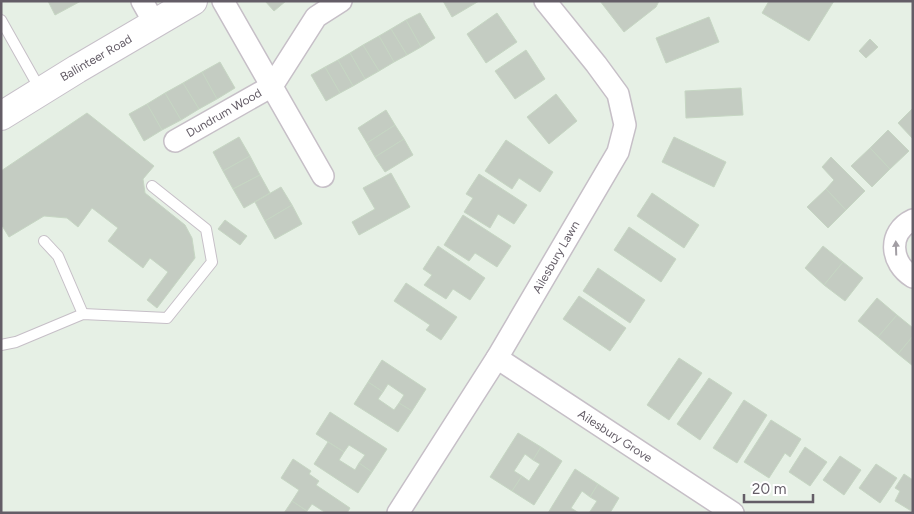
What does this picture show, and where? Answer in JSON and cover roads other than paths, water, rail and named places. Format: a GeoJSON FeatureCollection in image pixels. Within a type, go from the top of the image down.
{"type":"FeatureCollection","features":[{"type":"Feature","properties":{"kind":"street","name":"Ballinteer Road"},"geometry":{"type":"LineString","coordinates":[[1,116],[42,91],[149,12],[193,1]]}},
{"type":"Feature","properties":{"kind":"street","name":"Dundrum Wood"},"geometry":{"type":"LineString","coordinates":[[223,1],[323,176]]}},
{"type":"Feature","properties":{"kind":"street","name":"Dundrum Wood"},"geometry":{"type":"LineString","coordinates":[[175,141],[272,86],[316,17],[341,1]]}},
{"type":"Feature","properties":{"kind":"street","name":"Ailesbury Lawn"},"geometry":{"type":"LineString","coordinates":[[398,513],[497,358],[618,152],[625,125],[618,94],[545,1]]}},
{"type":"Feature","properties":{"kind":"street"},"geometry":{"type":"LineString","coordinates":[[913,220],[902,228],[896,238],[894,248],[898,264],[913,277]]}},
{"type":"Feature","properties":{"kind":"street","name":"Ailesbury Grove"},"geometry":{"type":"LineString","coordinates":[[497,358],[733,513]]}},
{"type":"Feature","properties":{"kind":"lane"},"geometry":{"type":"LineString","coordinates":[[1,20],[42,91]]}},
{"type":"Feature","properties":{"kind":"lane"},"geometry":{"type":"LineString","coordinates":[[1,345],[16,342],[83,314],[167,318],[212,262],[206,229],[152,186]]}},
{"type":"Feature","properties":{"kind":"lane"},"geometry":{"type":"LineString","coordinates":[[44,241],[58,256],[83,314]]}}]}
